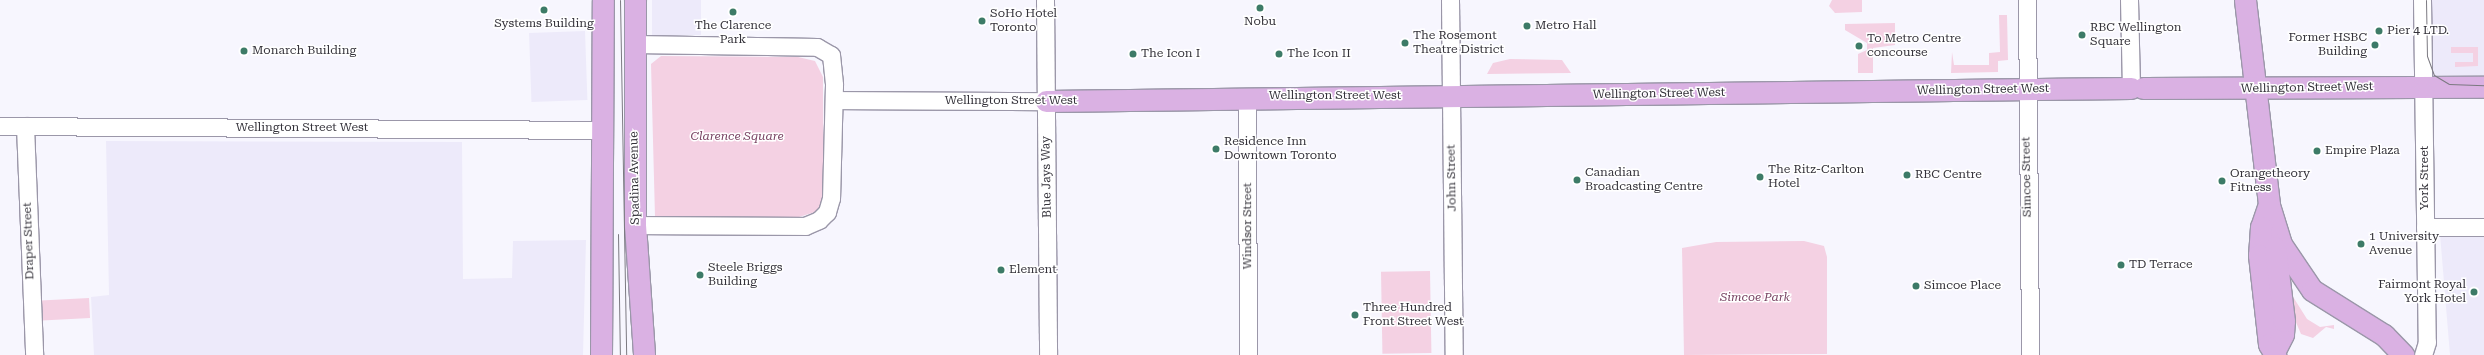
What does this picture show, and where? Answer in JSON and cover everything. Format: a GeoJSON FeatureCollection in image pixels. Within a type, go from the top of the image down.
{"type":"FeatureCollection","features":[{"type":"Feature","properties":{"kind":"main road"},"geometry":{"type":"LineString","coordinates":[[601,355],[604,130],[603,0]]}},
{"type":"Feature","properties":{"kind":"main road","name":"Spadina Avenue"},"geometry":{"type":"LineString","coordinates":[[635,0],[635,225],[644,355]]}},
{"type":"Feature","properties":{"kind":"main road"},"geometry":{"type":"LineString","coordinates":[[2245,0],[2254,89],[2269,205],[2276,233],[2288,257],[2312,290],[2384,335],[2404,355]]}},
{"type":"Feature","properties":{"kind":"main road","name":"Wellington Street West"},"geometry":{"type":"LineString","coordinates":[[1046,101],[1247,97],[2137,88],[2254,89],[2484,87]]}},
{"type":"Feature","properties":{"kind":"main road"},"geometry":{"type":"LineString","coordinates":[[2269,205],[2261,227],[2259,255],[2269,344],[2275,354]]}},
{"type":"Feature","properties":{"kind":"main road"},"geometry":{"type":"LineString","coordinates":[[2275,354],[2283,334],[2284,321],[2276,271],[2276,233]]}},
{"type":"Feature","properties":{"kind":"street","name":"Blue Jays Way"},"geometry":{"type":"LineString","coordinates":[[1045,0],[1048,355]]}},
{"type":"Feature","properties":{"kind":"street","name":"John Street"},"geometry":{"type":"LineString","coordinates":[[1450,0],[1454,355]]}},
{"type":"Feature","properties":{"kind":"street","name":"Simcoe Street"},"geometry":{"type":"LineString","coordinates":[[2027,0],[2030,355]]}},
{"type":"Feature","properties":{"kind":"street"},"geometry":{"type":"LineString","coordinates":[[2129,0],[2137,88]]}},
{"type":"Feature","properties":{"kind":"street","name":"York Street"},"geometry":{"type":"LineString","coordinates":[[2422,0],[2427,342],[2423,355]]}},
{"type":"Feature","properties":{"kind":"street"},"geometry":{"type":"LineString","coordinates":[[634,44],[817,47],[831,55],[834,64],[830,206],[813,224],[635,225]]}},
{"type":"Feature","properties":{"kind":"street","name":"Windsor Street"},"geometry":{"type":"LineString","coordinates":[[1247,97],[1248,355]]}},
{"type":"Feature","properties":{"kind":"street","name":"Wellington Street West"},"geometry":{"type":"LineString","coordinates":[[834,100],[1046,101]]}},
{"type":"Feature","properties":{"kind":"street","name":"Wellington Street West"},"geometry":{"type":"LineString","coordinates":[[0,126],[604,130]]}},
{"type":"Feature","properties":{"kind":"street","name":"Draper Street"},"geometry":{"type":"LineString","coordinates":[[25,126],[34,355]]}},
{"type":"Feature","properties":{"kind":"street"},"geometry":{"type":"LineString","coordinates":[[2425,228],[2484,227]]}},
{"type":"Feature","properties":{"kind":"shaded area"},"geometry":{"type":"Polygon","coordinates":[[[652,0],[701,0],[701,35],[652,35],[652,0]]]}},
{"type":"Feature","properties":{"kind":"shaded area"},"geometry":{"type":"Polygon","coordinates":[[[2422,0],[2484,0],[2484,87],[2422,87],[2422,0]]]}},
{"type":"Feature","properties":{"kind":"shaded area"},"geometry":{"type":"Polygon","coordinates":[[[585,31],[587,100],[531,102],[529,33],[585,31]]]}},
{"type":"Feature","properties":{"kind":"shaded area"},"geometry":{"type":"Polygon","coordinates":[[[106,141],[462,142],[463,279],[512,278],[513,241],[586,240],[583,355],[94,355],[91,297],[109,295],[106,141]]]}},
{"type":"Feature","properties":{"kind":"shaded area"},"geometry":{"type":"Polygon","coordinates":[[[2440,234],[2484,234],[2484,355],[2450,355],[2440,234]]]}},
{"type":"Feature","properties":{"kind":"green space"},"geometry":{"type":"Polygon","coordinates":[[[1832,0],[1862,0],[1862,12],[1835,13],[1829,6],[1832,0]]]}},
{"type":"Feature","properties":{"kind":"green space"},"geometry":{"type":"Polygon","coordinates":[[[1999,15],[2007,15],[2008,60],[1998,61],[1998,72],[1951,73],[1952,52],[1954,65],[1989,65],[1989,53],[2000,52],[1999,15]]]}},
{"type":"Feature","properties":{"kind":"green space"},"geometry":{"type":"Polygon","coordinates":[[[1895,23],[1895,45],[1873,48],[1873,73],[1858,73],[1858,54],[1867,50],[1867,43],[1845,30],[1845,24],[1895,23]]]}},
{"type":"Feature","properties":{"kind":"green space"},"geometry":{"type":"Polygon","coordinates":[[[2451,47],[2478,47],[2478,66],[2455,67],[2455,62],[2473,62],[2473,53],[2451,53],[2451,47]]]}},
{"type":"Feature","properties":{"kind":"green space","name":"Clarence Square"},"geometry":{"type":"Polygon","coordinates":[[[661,56],[798,57],[815,61],[823,77],[824,196],[818,211],[799,217],[655,217],[651,64],[661,56]]]}},
{"type":"Feature","properties":{"kind":"green space"},"geometry":{"type":"Polygon","coordinates":[[[1510,59],[1562,60],[1571,73],[1487,74],[1493,63],[1510,59]]]}},
{"type":"Feature","properties":{"kind":"green space","name":"Simcoe Park"},"geometry":{"type":"Polygon","coordinates":[[[1804,241],[1824,246],[1827,257],[1827,354],[1684,355],[1682,248],[1716,242],[1804,241]]]}},
{"type":"Feature","properties":{"kind":"green space"},"geometry":{"type":"Polygon","coordinates":[[[1430,271],[1431,353],[1382,354],[1381,272],[1430,271]]]}},
{"type":"Feature","properties":{"kind":"green space"},"geometry":{"type":"Polygon","coordinates":[[[2290,292],[2307,319],[2320,327],[2334,325],[2334,329],[2326,327],[2313,338],[2301,334],[2292,313],[2290,292]]]}},
{"type":"Feature","properties":{"kind":"green space"},"geometry":{"type":"Polygon","coordinates":[[[89,298],[90,318],[42,320],[41,301],[89,298]]]}},
{"type":"Feature","properties":{"kind":"tram line"},"geometry":{"type":"LineString","coordinates":[[620,0],[626,355]]}},
{"type":"Feature","properties":{"kind":"tram line"},"geometry":{"type":"LineString","coordinates":[[2426,0],[2427,56],[2434,75],[2449,84],[2484,85]]}},
{"type":"Feature","properties":{"kind":"tram line"},"geometry":{"type":"LineString","coordinates":[[618,234],[620,355]]}},
{"type":"Feature","properties":{"kind":"place","name":"Nobu"},"geometry":{"type":"Point","coordinates":[1260,8]}},
{"type":"Feature","properties":{"kind":"place","name":"Systems Building"},"geometry":{"type":"Point","coordinates":[544,10]}},
{"type":"Feature","properties":{"kind":"place","name":"The Clarence Park"},"geometry":{"type":"Point","coordinates":[733,12]}},
{"type":"Feature","properties":{"kind":"place","name":"SoHo Hotel Toronto"},"geometry":{"type":"Point","coordinates":[982,21]}},
{"type":"Feature","properties":{"kind":"place","name":"Metro Hall"},"geometry":{"type":"Point","coordinates":[1527,26]}},
{"type":"Feature","properties":{"kind":"place","name":"Pier 4 LTD."},"geometry":{"type":"Point","coordinates":[2379,31]}},
{"type":"Feature","properties":{"kind":"place","name":"RBC Wellington Square"},"geometry":{"type":"Point","coordinates":[2082,35]}},
{"type":"Feature","properties":{"kind":"place","name":"The Rosemont Theatre District"},"geometry":{"type":"Point","coordinates":[1405,43]}},
{"type":"Feature","properties":{"kind":"place","name":"Former HSBC Building"},"geometry":{"type":"Point","coordinates":[2375,45]}},
{"type":"Feature","properties":{"kind":"place","name":"To Metro Centre concourse"},"geometry":{"type":"Point","coordinates":[1859,46]}},
{"type":"Feature","properties":{"kind":"place","name":"Monarch Building"},"geometry":{"type":"Point","coordinates":[244,51]}},
{"type":"Feature","properties":{"kind":"place","name":"The Icon I"},"geometry":{"type":"Point","coordinates":[1133,54]}},
{"type":"Feature","properties":{"kind":"place","name":"The Icon II"},"geometry":{"type":"Point","coordinates":[1279,54]}},
{"type":"Feature","properties":{"kind":"place","name":"Residence Inn Downtown Toronto"},"geometry":{"type":"Point","coordinates":[1216,149]}},
{"type":"Feature","properties":{"kind":"place","name":"Empire Plaza"},"geometry":{"type":"Point","coordinates":[2317,151]}},
{"type":"Feature","properties":{"kind":"place","name":"RBC Centre"},"geometry":{"type":"Point","coordinates":[1907,175]}},
{"type":"Feature","properties":{"kind":"place","name":"The Ritz-Carlton Hotel"},"geometry":{"type":"Point","coordinates":[1760,177]}},
{"type":"Feature","properties":{"kind":"place","name":"Canadian Broadcasting Centre"},"geometry":{"type":"Point","coordinates":[1577,180]}},
{"type":"Feature","properties":{"kind":"place","name":"Orangetheory Fitness"},"geometry":{"type":"Point","coordinates":[2222,181]}},
{"type":"Feature","properties":{"kind":"place","name":"1 University Avenue"},"geometry":{"type":"Point","coordinates":[2361,244]}},
{"type":"Feature","properties":{"kind":"place","name":"TD Terrace"},"geometry":{"type":"Point","coordinates":[2121,265]}},
{"type":"Feature","properties":{"kind":"place","name":"Element"},"geometry":{"type":"Point","coordinates":[1001,270]}},
{"type":"Feature","properties":{"kind":"place","name":"Steele Briggs Building"},"geometry":{"type":"Point","coordinates":[700,275]}},
{"type":"Feature","properties":{"kind":"place","name":"Simcoe Place"},"geometry":{"type":"Point","coordinates":[1916,286]}},
{"type":"Feature","properties":{"kind":"place","name":"Fairmont Royal York Hotel"},"geometry":{"type":"Point","coordinates":[2474,292]}},
{"type":"Feature","properties":{"kind":"place","name":"Three Hundred Front Street West"},"geometry":{"type":"Point","coordinates":[1355,315]}}]}
